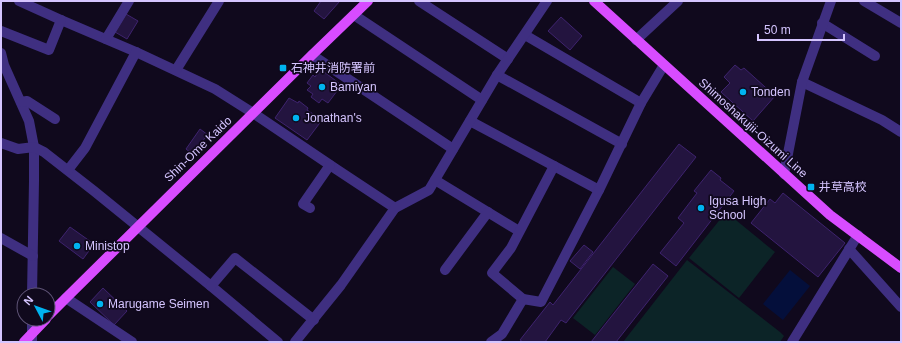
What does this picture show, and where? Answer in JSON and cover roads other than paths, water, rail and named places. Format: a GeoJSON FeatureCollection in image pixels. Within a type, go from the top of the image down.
{"type":"FeatureCollection","features":[{"type":"Feature","properties":{"kind":"main road","name":"Shin-Ome Kaido"},"geometry":{"type":"LineString","coordinates":[[56,308],[368,1]]}},
{"type":"Feature","properties":{"kind":"main road","name":"Shimoshakujii-Oizumi Line"},"geometry":{"type":"LineString","coordinates":[[594,1],[830,215],[901,268]]}},
{"type":"Feature","properties":{"kind":"main road"},"geometry":{"type":"LineString","coordinates":[[24,342],[32,338],[40,327]]}},
{"type":"Feature","properties":{"kind":"street"},"geometry":{"type":"LineString","coordinates":[[19,1],[136,52],[215,89],[395,208]]}},
{"type":"Feature","properties":{"kind":"street"},"geometry":{"type":"LineString","coordinates":[[106,39],[129,1]]}},
{"type":"Feature","properties":{"kind":"street"},"geometry":{"type":"LineString","coordinates":[[176,70],[219,1]]}},
{"type":"Feature","properties":{"kind":"street"},"geometry":{"type":"LineString","coordinates":[[419,1],[508,59]]}},
{"type":"Feature","properties":{"kind":"street"},"geometry":{"type":"LineString","coordinates":[[295,342],[342,285],[395,208],[429,190],[497,75],[547,1]]}},
{"type":"Feature","properties":{"kind":"street"},"geometry":{"type":"LineString","coordinates":[[636,40],[678,1]]}},
{"type":"Feature","properties":{"kind":"street"},"geometry":{"type":"LineString","coordinates":[[784,174],[802,82],[831,1]]}},
{"type":"Feature","properties":{"kind":"street"},"geometry":{"type":"LineString","coordinates":[[864,1],[901,23]]}},
{"type":"Feature","properties":{"kind":"street"},"geometry":{"type":"LineString","coordinates":[[354,15],[482,100]]}},
{"type":"Feature","properties":{"kind":"street"},"geometry":{"type":"LineString","coordinates":[[1,31],[49,50],[61,20]]}},
{"type":"Feature","properties":{"kind":"street"},"geometry":{"type":"LineString","coordinates":[[822,23],[876,56]]}},
{"type":"Feature","properties":{"kind":"street"},"geometry":{"type":"LineString","coordinates":[[525,34],[641,103]]}},
{"type":"Feature","properties":{"kind":"street"},"geometry":{"type":"LineString","coordinates":[[68,170],[85,148],[136,52]]}},
{"type":"Feature","properties":{"kind":"street"},"geometry":{"type":"LineString","coordinates":[[1,53],[4,65],[29,122],[34,147],[32,287]]}},
{"type":"Feature","properties":{"kind":"street"},"geometry":{"type":"LineString","coordinates":[[312,55],[453,149]]}},
{"type":"Feature","properties":{"kind":"street"},"geometry":{"type":"LineString","coordinates":[[554,166],[511,248],[492,273],[523,299],[541,302],[599,190],[641,103],[664,65]]}},
{"type":"Feature","properties":{"kind":"street"},"geometry":{"type":"LineString","coordinates":[[497,75],[622,144]]}},
{"type":"Feature","properties":{"kind":"street"},"geometry":{"type":"LineString","coordinates":[[802,82],[882,120],[901,132]]}},
{"type":"Feature","properties":{"kind":"street"},"geometry":{"type":"LineString","coordinates":[[21,102],[26,101],[55,119]]}},
{"type":"Feature","properties":{"kind":"street"},"geometry":{"type":"LineString","coordinates":[[470,121],[599,190]]}},
{"type":"Feature","properties":{"kind":"street"},"geometry":{"type":"LineString","coordinates":[[1,143],[18,149],[34,147],[44,152],[211,286],[278,342]]}},
{"type":"Feature","properties":{"kind":"street"},"geometry":{"type":"LineString","coordinates":[[310,208],[303,204],[330,165]]}},
{"type":"Feature","properties":{"kind":"street"},"geometry":{"type":"LineString","coordinates":[[435,180],[519,231]]}},
{"type":"Feature","properties":{"kind":"street"},"geometry":{"type":"LineString","coordinates":[[445,270],[488,212]]}},
{"type":"Feature","properties":{"kind":"street"},"geometry":{"type":"LineString","coordinates":[[792,342],[858,235]]}},
{"type":"Feature","properties":{"kind":"street"},"geometry":{"type":"LineString","coordinates":[[1,238],[33,256]]}},
{"type":"Feature","properties":{"kind":"street"},"geometry":{"type":"LineString","coordinates":[[849,249],[901,307]]}},
{"type":"Feature","properties":{"kind":"street"},"geometry":{"type":"LineString","coordinates":[[211,286],[235,258],[314,320]]}},
{"type":"Feature","properties":{"kind":"street"},"geometry":{"type":"LineString","coordinates":[[66,298],[132,342]]}},
{"type":"Feature","properties":{"kind":"street"},"geometry":{"type":"LineString","coordinates":[[491,342],[502,334],[523,299]]}},
{"type":"Feature","properties":{"kind":"street"},"geometry":{"type":"LineString","coordinates":[[32,327],[32,338]]}},
{"type":"Feature","properties":{"kind":"place","name":"石神井消防署前"},"geometry":{"type":"Point","coordinates":[283,68]}},
{"type":"Feature","properties":{"kind":"place","name":"Bamiyan"},"geometry":{"type":"Point","coordinates":[322,87]}},
{"type":"Feature","properties":{"kind":"place","name":"Tonden"},"geometry":{"type":"Point","coordinates":[743,92]}},
{"type":"Feature","properties":{"kind":"place","name":"Jonathan's"},"geometry":{"type":"Point","coordinates":[296,118]}},
{"type":"Feature","properties":{"kind":"place","name":"井草高校"},"geometry":{"type":"Point","coordinates":[811,187]}},
{"type":"Feature","properties":{"kind":"place","name":"Igusa High School"},"geometry":{"type":"Point","coordinates":[701,208]}},
{"type":"Feature","properties":{"kind":"place","name":"Ministop"},"geometry":{"type":"Point","coordinates":[77,246]}},
{"type":"Feature","properties":{"kind":"place","name":"Marugame Seimen"},"geometry":{"type":"Point","coordinates":[100,304]}}]}
